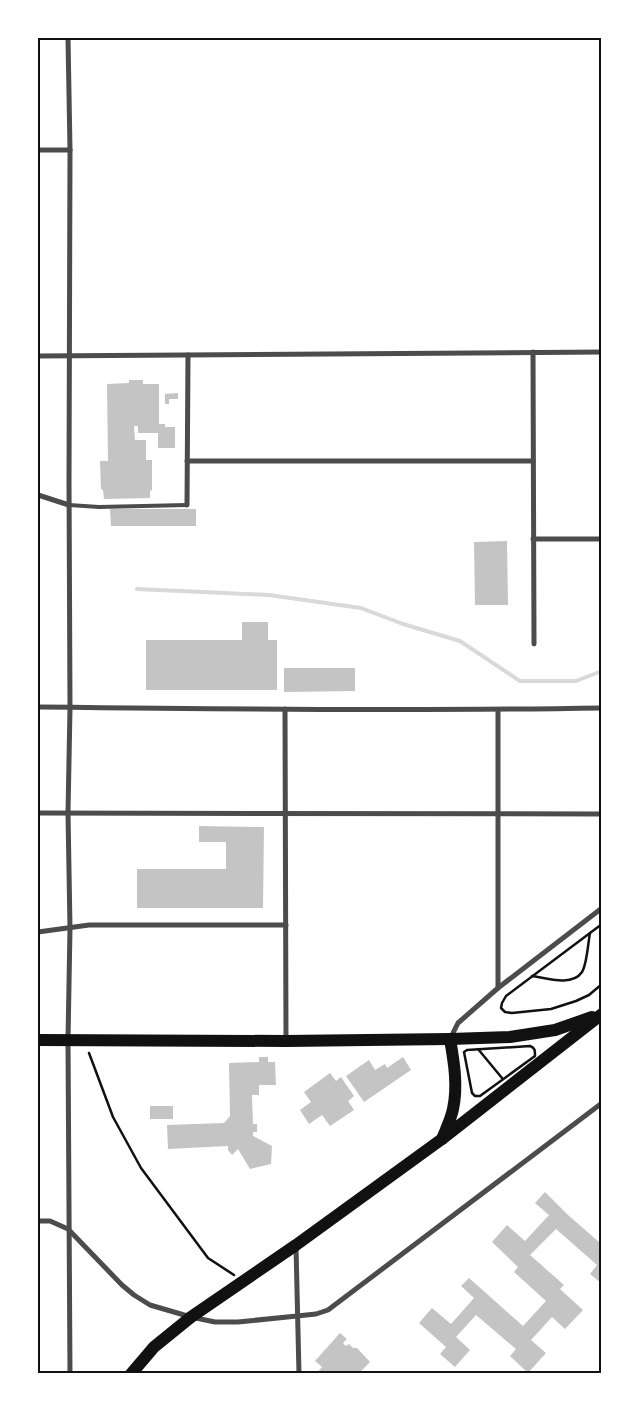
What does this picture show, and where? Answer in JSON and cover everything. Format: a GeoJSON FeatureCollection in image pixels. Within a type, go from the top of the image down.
{"type":"FeatureCollection","features":[{"type":"Feature","properties":{"kind":"main road"},"geometry":{"type":"LineString","coordinates":[[38,1040],[286,1041],[510,1037],[555,1030],[602,1014]]}},
{"type":"Feature","properties":{"kind":"main road"},"geometry":{"type":"LineString","coordinates":[[131,1374],[154,1347],[190,1317],[296,1245],[442,1139],[602,1014]]}},
{"type":"Feature","properties":{"kind":"main road"},"geometry":{"type":"LineString","coordinates":[[442,1139],[453,1109],[456,1085],[450,1039]]}},
{"type":"Feature","properties":{"kind":"street"},"geometry":{"type":"LineString","coordinates":[[68,38],[70,150],[70,708],[68,812],[70,928],[68,1040],[70,1374]]}},
{"type":"Feature","properties":{"kind":"street"},"geometry":{"type":"LineString","coordinates":[[38,150],[70,150]]}},
{"type":"Feature","properties":{"kind":"street"},"geometry":{"type":"LineString","coordinates":[[533,352],[534,644]]}},
{"type":"Feature","properties":{"kind":"street"},"geometry":{"type":"LineString","coordinates":[[38,356],[602,352]]}},
{"type":"Feature","properties":{"kind":"street"},"geometry":{"type":"LineString","coordinates":[[187,505],[188,354]]}},
{"type":"Feature","properties":{"kind":"street"},"geometry":{"type":"LineString","coordinates":[[186,461],[533,461]]}},
{"type":"Feature","properties":{"kind":"street"},"geometry":{"type":"LineString","coordinates":[[38,495],[69,505]]}},
{"type":"Feature","properties":{"kind":"street"},"geometry":{"type":"LineString","coordinates":[[533,540],[602,539]]}},
{"type":"Feature","properties":{"kind":"street"},"geometry":{"type":"LineString","coordinates":[[38,707],[498,710],[602,708]]}},
{"type":"Feature","properties":{"kind":"street"},"geometry":{"type":"LineString","coordinates":[[284,709],[286,1041]]}},
{"type":"Feature","properties":{"kind":"street"},"geometry":{"type":"LineString","coordinates":[[498,710],[498,988]]}},
{"type":"Feature","properties":{"kind":"street"},"geometry":{"type":"LineString","coordinates":[[38,813],[602,814]]}},
{"type":"Feature","properties":{"kind":"street"},"geometry":{"type":"LineString","coordinates":[[450,1039],[458,1024],[498,988],[602,908]]}},
{"type":"Feature","properties":{"kind":"street"},"geometry":{"type":"LineString","coordinates":[[38,932],[89,925],[286,925]]}},
{"type":"Feature","properties":{"kind":"street"},"geometry":{"type":"LineString","coordinates":[[38,1221],[50,1221],[68,1229],[122,1285],[150,1305],[215,1322],[238,1322],[316,1314],[328,1310],[602,1103]]}},
{"type":"Feature","properties":{"kind":"street"},"geometry":{"type":"LineString","coordinates":[[296,1245],[299,1374]]}},
{"type":"Feature","properties":{"kind":"lane"},"geometry":{"type":"LineString","coordinates":[[69,505],[99,507],[187,505]]}},
{"type":"Feature","properties":{"kind":"path"},"geometry":{"type":"LineString","coordinates":[[602,924],[506,996],[501,1008],[506,1012],[512,1013],[551,1009],[583,998],[602,984]]}},
{"type":"Feature","properties":{"kind":"path"},"geometry":{"type":"LineString","coordinates":[[531,976],[556,980],[577,978],[583,972],[590,933]]}},
{"type":"Feature","properties":{"kind":"path"},"geometry":{"type":"LineString","coordinates":[[84,1040],[112,1117],[141,1168],[208,1258],[243,1281]]}},
{"type":"Feature","properties":{"kind":"path"},"geometry":{"type":"LineString","coordinates":[[530,1046],[535,1051],[534,1056],[480,1096],[475,1096],[472,1093],[464,1052],[477,1049],[530,1046]]}},
{"type":"Feature","properties":{"kind":"path"},"geometry":{"type":"LineString","coordinates":[[477,1049],[503,1079]]}},
{"type":"Feature","properties":{"kind":"building"},"geometry":{"type":"Polygon","coordinates":[[[129,380],[143,380],[143,384],[159,384],[159,424],[165,424],[165,427],[175,427],[175,448],[158,448],[158,433],[138,433],[138,426],[134,426],[135,440],[146,440],[146,460],[152,460],[152,490],[150,491],[150,498],[104,499],[103,490],[101,489],[100,461],[108,461],[107,384],[129,383],[129,380]]]}},
{"type":"Feature","properties":{"kind":"building"},"geometry":{"type":"Polygon","coordinates":[[[178,393],[178,399],[169,399],[169,404],[165,404],[165,394],[178,393]]]}},
{"type":"Feature","properties":{"kind":"building"},"geometry":{"type":"Polygon","coordinates":[[[110,509],[196,509],[196,526],[111,526],[110,509]]]}},
{"type":"Feature","properties":{"kind":"building"},"geometry":{"type":"Polygon","coordinates":[[[507,541],[508,605],[475,605],[474,542],[507,541]]]}},
{"type":"Feature","properties":{"kind":"building"},"geometry":{"type":"Polygon","coordinates":[[[242,622],[268,622],[268,640],[277,640],[277,690],[146,690],[146,640],[242,640],[242,622]]]}},
{"type":"Feature","properties":{"kind":"building"},"geometry":{"type":"Polygon","coordinates":[[[284,668],[355,668],[355,691],[284,692],[284,668]]]}},
{"type":"Feature","properties":{"kind":"building"},"geometry":{"type":"Polygon","coordinates":[[[199,826],[264,827],[263,908],[137,908],[137,869],[226,869],[226,842],[199,842],[199,826]]]}},
{"type":"Feature","properties":{"kind":"building"},"geometry":{"type":"Polygon","coordinates":[[[259,1057],[268,1057],[268,1062],[275,1062],[276,1085],[259,1085],[259,1095],[252,1095],[253,1124],[257,1124],[257,1132],[253,1132],[253,1136],[272,1146],[271,1164],[250,1169],[238,1149],[232,1155],[228,1150],[228,1146],[168,1149],[167,1125],[224,1123],[230,1116],[229,1063],[259,1062],[259,1057]]]}},
{"type":"Feature","properties":{"kind":"building"},"geometry":{"type":"Polygon","coordinates":[[[403,1057],[411,1070],[364,1102],[346,1076],[369,1060],[375,1070],[385,1064],[387,1068],[403,1057]]]}},
{"type":"Feature","properties":{"kind":"building"},"geometry":{"type":"Polygon","coordinates":[[[330,1073],[336,1081],[341,1077],[354,1096],[348,1101],[354,1110],[330,1126],[322,1115],[309,1124],[300,1110],[311,1102],[304,1092],[330,1073]]]}},
{"type":"Feature","properties":{"kind":"building"},"geometry":{"type":"Polygon","coordinates":[[[150,1106],[173,1106],[173,1119],[150,1119],[150,1106]]]}},
{"type":"Feature","properties":{"kind":"building"},"geometry":{"type":"Polygon","coordinates":[[[545,1192],[599,1242],[602,1239],[602,1284],[590,1274],[597,1265],[556,1229],[530,1255],[564,1285],[560,1289],[583,1310],[565,1329],[552,1317],[531,1340],[546,1353],[528,1373],[510,1356],[516,1349],[476,1315],[456,1337],[470,1350],[455,1367],[440,1354],[446,1347],[419,1323],[432,1308],[451,1324],[474,1298],[461,1286],[469,1278],[523,1326],[546,1301],[514,1272],[518,1267],[492,1242],[507,1225],[525,1241],[549,1215],[535,1203],[545,1192]]]}},
{"type":"Feature","properties":{"kind":"building"},"geometry":{"type":"Polygon","coordinates":[[[340,1333],[347,1339],[343,1343],[346,1346],[349,1344],[353,1348],[357,1348],[370,1362],[358,1374],[316,1374],[322,1367],[315,1361],[340,1333]]]}},
{"type":"Feature","properties":{"kind":"waterway"},"geometry":{"type":"LineString","coordinates":[[137,589],[269,595],[361,608],[403,624],[460,641],[520,681],[576,681],[602,671]]}}]}
